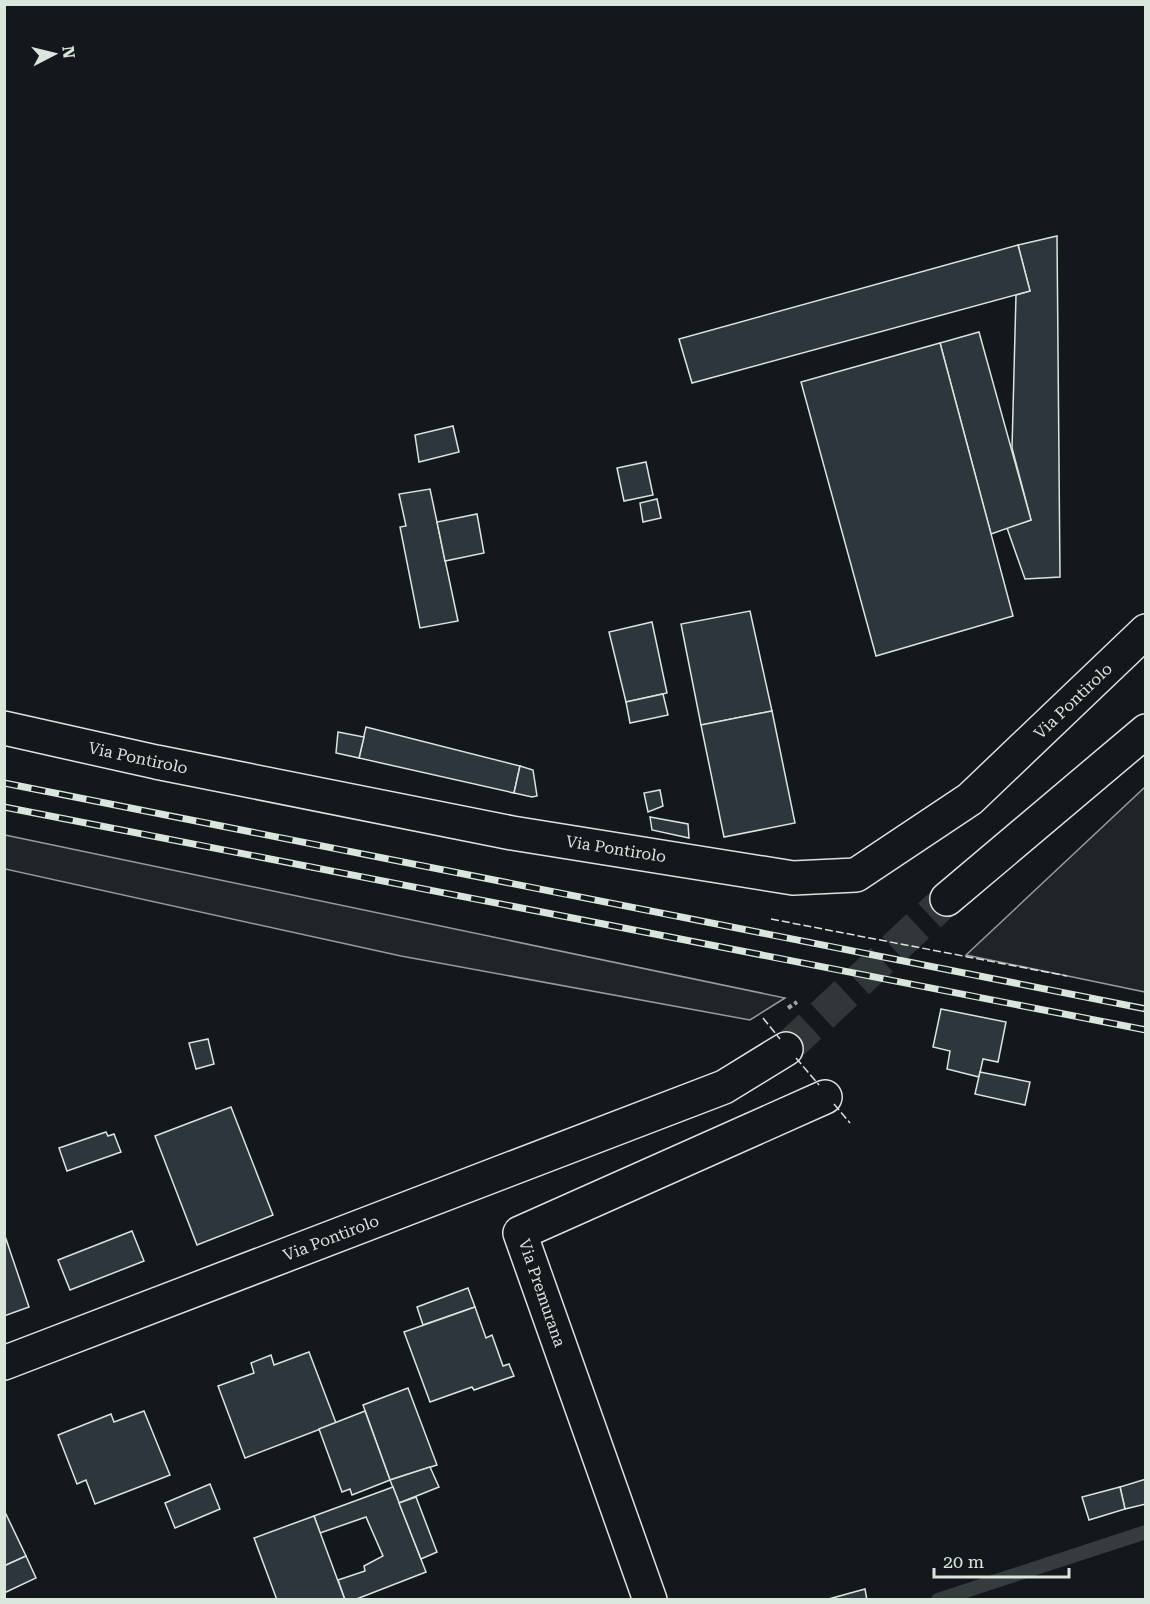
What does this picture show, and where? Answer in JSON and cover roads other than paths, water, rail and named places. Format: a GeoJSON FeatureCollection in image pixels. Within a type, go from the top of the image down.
{"type":"FeatureCollection","features":[{"type":"Feature","properties":{"kind":"street","name":"Via Pontirolo"},"geometry":{"type":"LineString","coordinates":[[4,728],[156,762],[512,833],[793,878],[856,875],[970,799],[1146,631]]}},
{"type":"Feature","properties":{"kind":"street"},"geometry":{"type":"LineString","coordinates":[[947,899],[1146,731]]}},
{"type":"Feature","properties":{"kind":"street","name":"Via Pontirolo"},"geometry":{"type":"LineString","coordinates":[[4,1363],[724,1087],[786,1049]]}},
{"type":"Feature","properties":{"kind":"street","name":"Via Premurana"},"geometry":{"type":"LineString","coordinates":[[650,1599],[520,1233],[825,1097]]}},
{"type":"Feature","properties":{"kind":"waterway"},"geometry":{"type":"LineString","coordinates":[[938,1600],[1146,1532]]}},
{"type":"Feature","properties":{"kind":"tunnel"},"geometry":{"type":"LineString","coordinates":[[786,1049],[947,899]]}},
{"type":"Feature","properties":{"kind":"railway"},"geometry":{"type":"LineString","coordinates":[[4,783],[1146,1009]]}},
{"type":"Feature","properties":{"kind":"railway"},"geometry":{"type":"LineString","coordinates":[[4,807],[1146,1030]]}}]}
